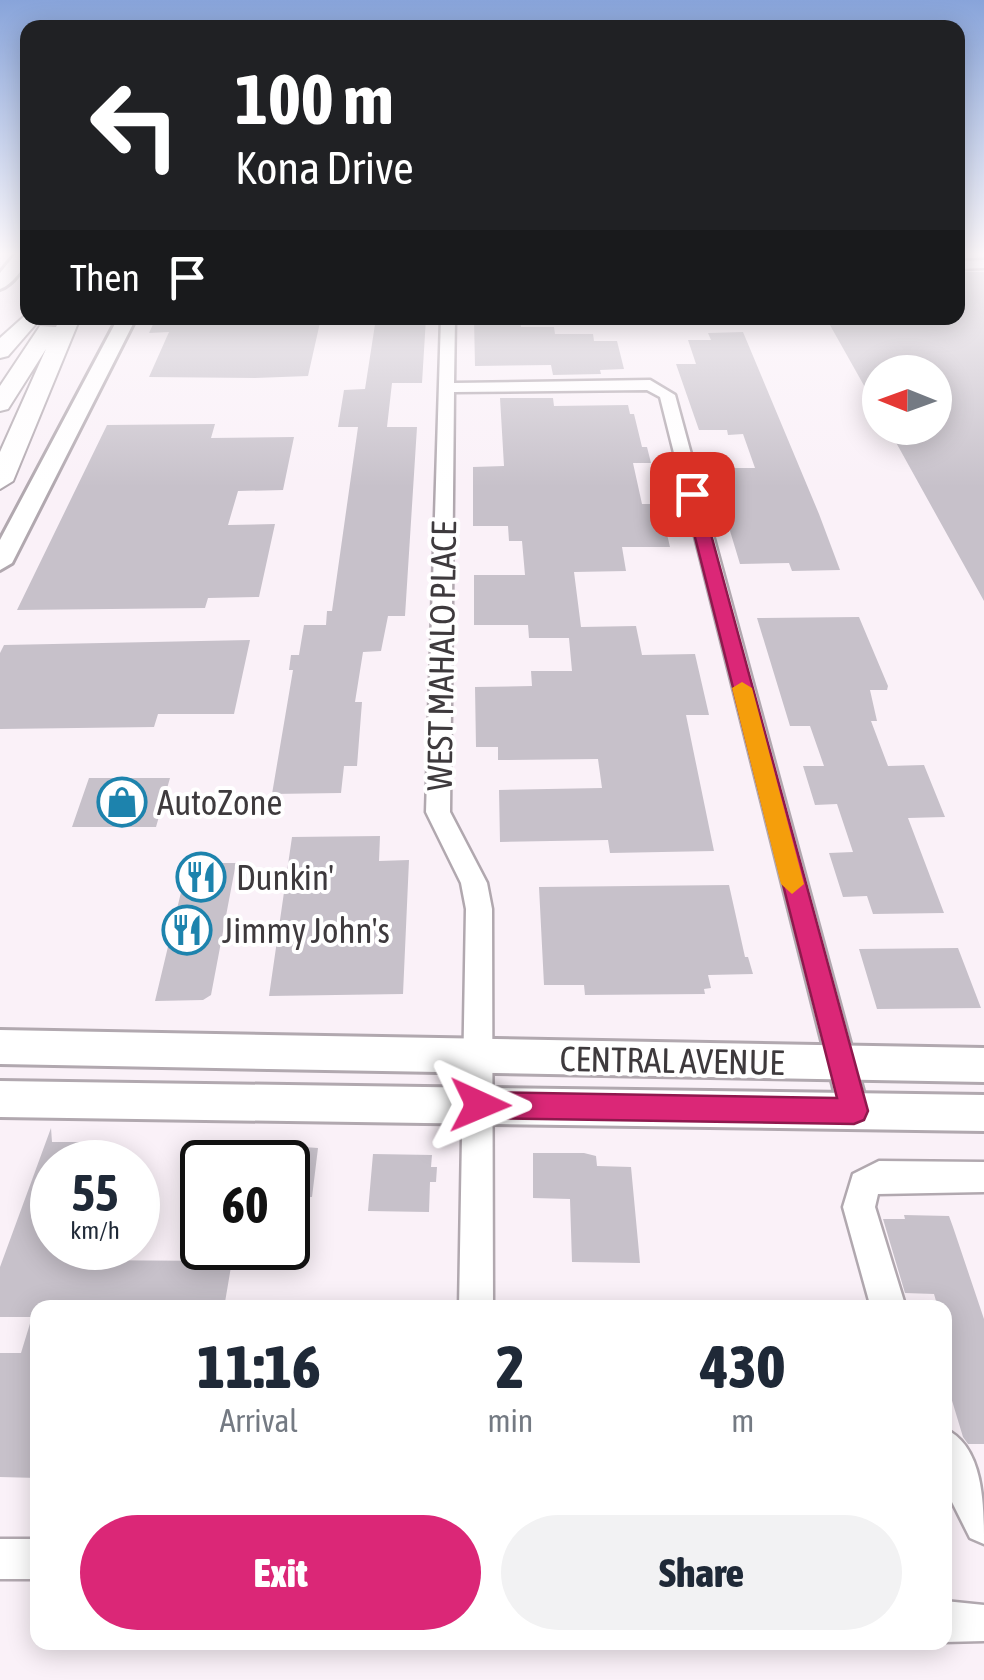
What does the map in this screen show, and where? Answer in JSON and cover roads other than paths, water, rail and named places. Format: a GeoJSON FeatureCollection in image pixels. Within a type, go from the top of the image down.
{"type":"FeatureCollection","features":[{"type":"Feature","properties":{"kind":"highway"},"geometry":{"type":"LineString","coordinates":[[0,351],[21,330]]}},
{"type":"Feature","properties":{"kind":"highway"},"geometry":{"type":"LineString","coordinates":[[0,370],[25,330]]}},
{"type":"Feature","properties":{"kind":"highway"},"geometry":{"type":"LineString","coordinates":[[0,387],[37,330]]}},
{"type":"Feature","properties":{"kind":"highway"},"geometry":{"type":"LineString","coordinates":[[0,404],[47,330]]}},
{"type":"Feature","properties":{"kind":"highway"},"geometry":{"type":"LineString","coordinates":[[0,424],[60,330]]}},
{"type":"Feature","properties":{"kind":"highway"},"geometry":{"type":"LineString","coordinates":[[0,481],[63,330]]}},
{"type":"Feature","properties":{"kind":"main road"},"geometry":{"type":"LineString","coordinates":[[0,563],[122,330]]}},
{"type":"Feature","properties":{"kind":"main road","name":"CENTRAL AVENUE"},"geometry":{"type":"LineString","coordinates":[[0,1048],[984,1066]]}},
{"type":"Feature","properties":{"kind":"main road"},"geometry":{"type":"LineString","coordinates":[[17,1099],[50,1048]]}},
{"type":"Feature","properties":{"kind":"main road","name":"CENTRAL AVENUE"},"geometry":{"type":"LineString","coordinates":[[17,1099],[984,1113]]}},
{"type":"Feature","properties":{"kind":"street","name":"WEST MAHALO PLACE"},"geometry":{"type":"LineString","coordinates":[[448,330],[438,812],[474,883],[479,909],[476,1300]]}},
{"type":"Feature","properties":{"kind":"street"},"geometry":{"type":"LineString","coordinates":[[446,388],[650,385],[667,395],[785,859],[854,1111]]}},
{"type":"Feature","properties":{"kind":"street"},"geometry":{"type":"LineString","coordinates":[[887,1300],[860,1207],[864,1185],[878,1176],[984,1176]]}},
{"type":"Feature","properties":{"kind":"street"},"geometry":{"type":"LineString","coordinates":[[952,1462],[984,1524]]}},
{"type":"Feature","properties":{"kind":"street"},"geometry":{"type":"LineString","coordinates":[[0,1559],[30,1559]]}},
{"type":"Feature","properties":{"kind":"place","name":"AutoZone"},"geometry":{"type":"Point","coordinates":[122,802]}},
{"type":"Feature","properties":{"kind":"place","name":"Dunkin'"},"geometry":{"type":"Point","coordinates":[201,877]}},
{"type":"Feature","properties":{"kind":"place","name":"Jimmy John's"},"geometry":{"type":"Point","coordinates":[187,930]}}]}
